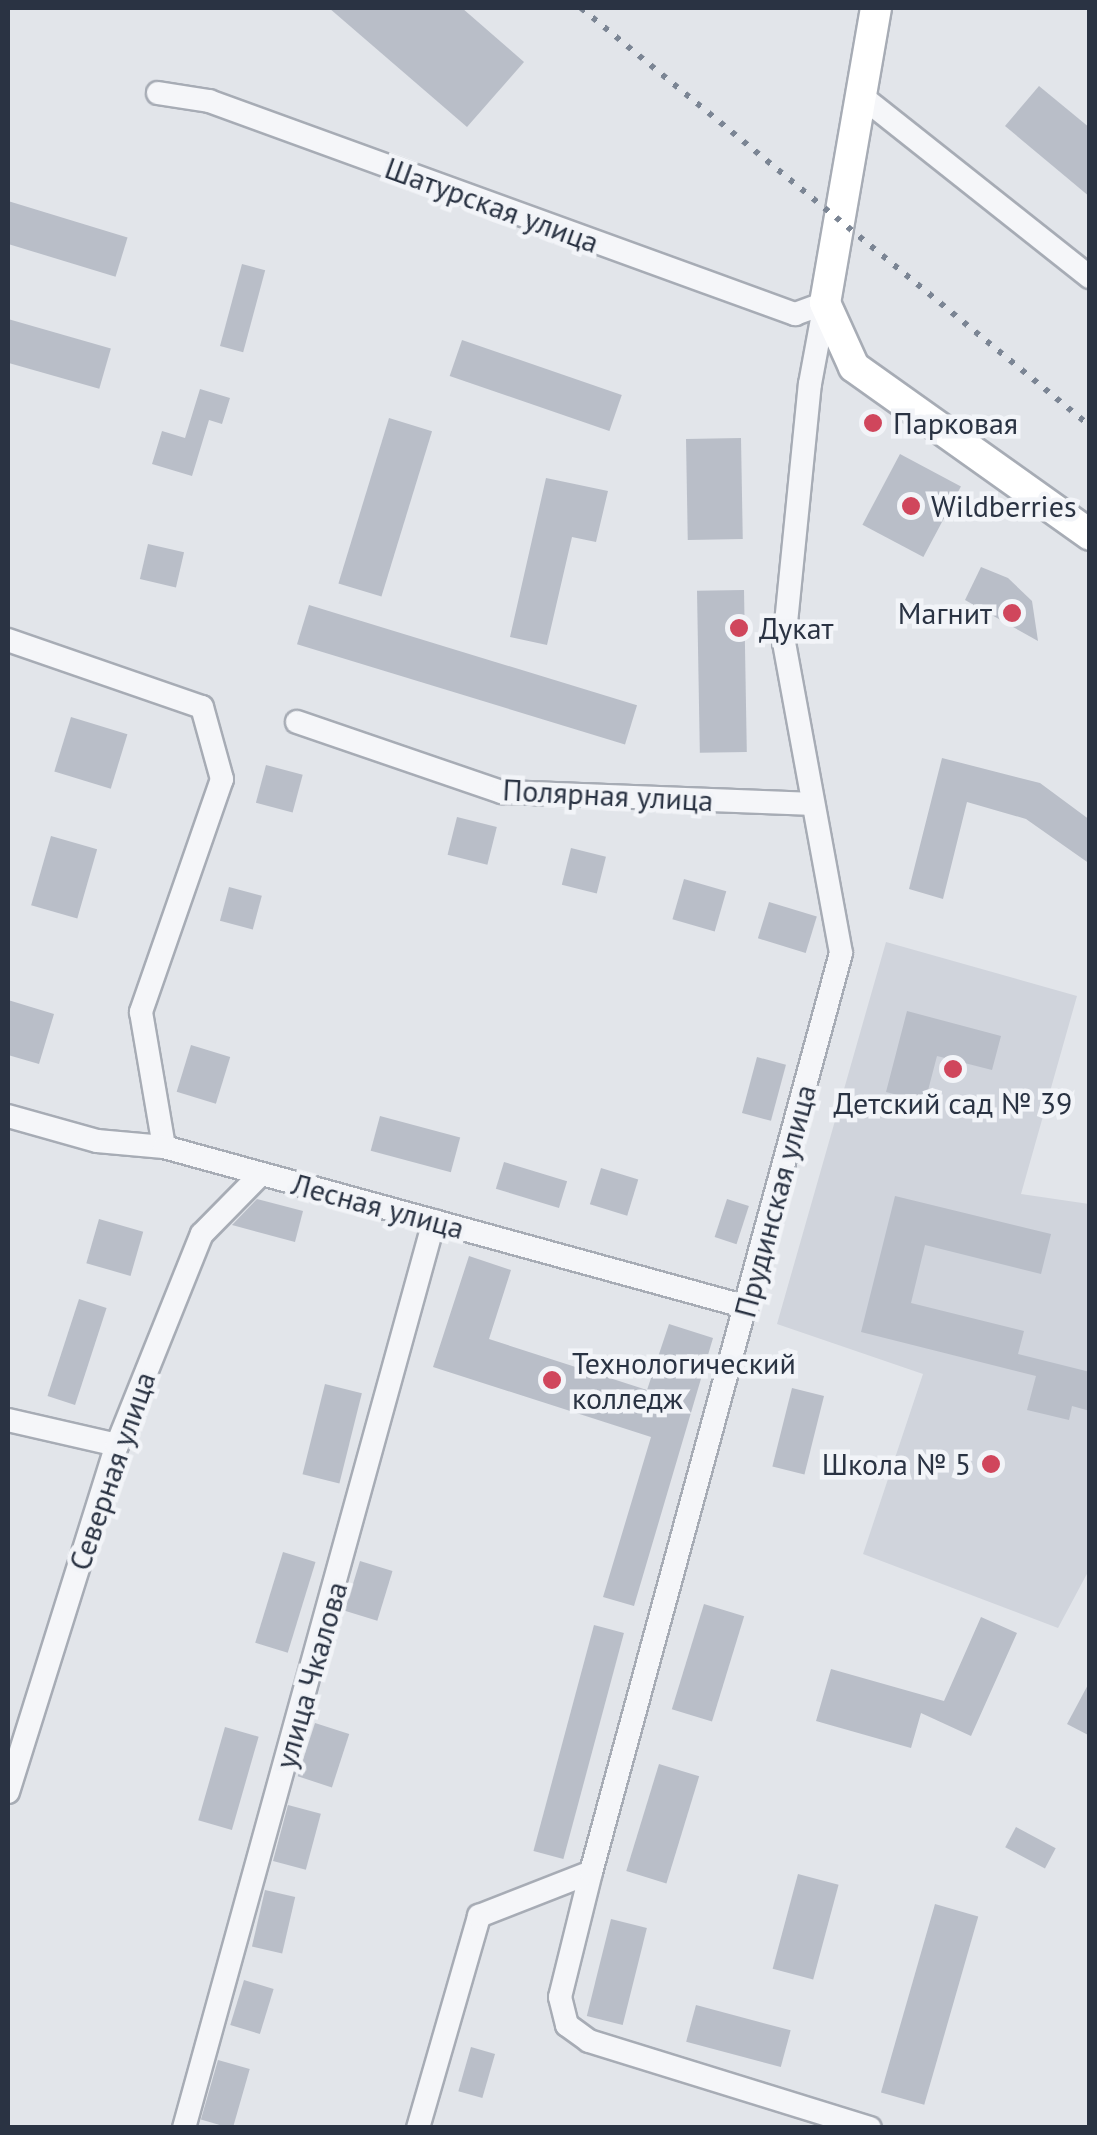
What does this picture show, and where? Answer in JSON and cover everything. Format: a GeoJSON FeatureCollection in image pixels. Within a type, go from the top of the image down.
{"type":"FeatureCollection","features":[{"type":"Feature","properties":{"kind":"street"},"geometry":{"type":"LineString","coordinates":[[876,8],[825,303],[854,366],[1090,535]]}},
{"type":"Feature","properties":{"kind":"street","name":"Шатурская улица"},"geometry":{"type":"LineString","coordinates":[[158,93],[210,101],[795,314],[825,303]]}},
{"type":"Feature","properties":{"kind":"street"},"geometry":{"type":"LineString","coordinates":[[860,94],[1090,277]]}},
{"type":"Feature","properties":{"kind":"street","name":"Прудинская улица"},"geometry":{"type":"LineString","coordinates":[[825,303],[810,384],[784,643],[810,804],[841,952],[560,1997],[567,2025],[589,2041],[870,2128]]}},
{"type":"Feature","properties":{"kind":"street"},"geometry":{"type":"LineString","coordinates":[[8,640],[202,707],[222,778],[141,1012],[164,1148]]}},
{"type":"Feature","properties":{"kind":"street","name":"Полярная улица"},"geometry":{"type":"LineString","coordinates":[[297,722],[502,792],[810,804]]}},
{"type":"Feature","properties":{"kind":"street","name":"Лесная улица"},"geometry":{"type":"LineString","coordinates":[[8,1116],[97,1142],[164,1148],[747,1307]]}},
{"type":"Feature","properties":{"kind":"street","name":"Северная улица"},"geometry":{"type":"LineString","coordinates":[[8,1792],[117,1445],[202,1234],[260,1174]]}},
{"type":"Feature","properties":{"kind":"street","name":"улица Чкалова"},"geometry":{"type":"LineString","coordinates":[[184,2128],[434,1221]]}},
{"type":"Feature","properties":{"kind":"street"},"geometry":{"type":"LineString","coordinates":[[8,1420],[117,1445]]}},
{"type":"Feature","properties":{"kind":"street"},"geometry":{"type":"LineString","coordinates":[[418,2128],[480,1916],[591,1872]]}},
{"type":"Feature","properties":{"kind":"shaded area","name":"Школа № 5"},"geometry":{"type":"Polygon","coordinates":[[[886,942],[1077,996],[1021,1194],[1089,1204],[1089,1570],[1058,1628],[863,1554],[923,1374],[777,1324],[886,942]]]}},
{"type":"Feature","properties":{"kind":"building"},"geometry":{"type":"Polygon","coordinates":[[[329,8],[462,8],[524,62],[467,127],[329,8]]]}},
{"type":"Feature","properties":{"kind":"building"},"geometry":{"type":"Polygon","coordinates":[[[1039,86],[1090,128],[1090,197],[1005,126],[1039,86]]]}},
{"type":"Feature","properties":{"kind":"building"},"geometry":{"type":"Polygon","coordinates":[[[8,201],[128,238],[116,277],[8,244],[8,201]]]}},
{"type":"Feature","properties":{"kind":"building"},"geometry":{"type":"Polygon","coordinates":[[[242,264],[265,270],[243,352],[220,346],[242,264]]]}},
{"type":"Feature","properties":{"kind":"building"},"geometry":{"type":"Polygon","coordinates":[[[8,319],[111,348],[99,389],[8,363],[8,319]]]}},
{"type":"Feature","properties":{"kind":"building"},"geometry":{"type":"Polygon","coordinates":[[[462,340],[622,395],[609,431],[450,376],[462,340]]]}},
{"type":"Feature","properties":{"kind":"building"},"geometry":{"type":"Polygon","coordinates":[[[200,389],[230,398],[222,424],[209,420],[192,476],[152,464],[162,431],[185,438],[200,389]]]}},
{"type":"Feature","properties":{"kind":"building"},"geometry":{"type":"Polygon","coordinates":[[[389,418],[432,431],[381,597],[338,583],[389,418]]]}},
{"type":"Feature","properties":{"kind":"building"},"geometry":{"type":"Polygon","coordinates":[[[741,438],[743,539],[688,540],[686,439],[741,438]]]}},
{"type":"Feature","properties":{"kind":"building","name":"Wildberries"},"geometry":{"type":"Polygon","coordinates":[[[900,454],[961,486],[923,557],[862,525],[900,454]]]}},
{"type":"Feature","properties":{"kind":"building"},"geometry":{"type":"Polygon","coordinates":[[[546,478],[608,491],[596,542],[572,537],[547,645],[510,637],[546,478]]]}},
{"type":"Feature","properties":{"kind":"building"},"geometry":{"type":"Polygon","coordinates":[[[148,544],[184,552],[176,587],[140,579],[148,544]]]}},
{"type":"Feature","properties":{"kind":"building","name":"Магнит"},"geometry":{"type":"Polygon","coordinates":[[[981,567],[1008,578],[1032,601],[1038,641],[965,600],[981,567]]]}},
{"type":"Feature","properties":{"kind":"building"},"geometry":{"type":"Polygon","coordinates":[[[744,590],[747,752],[700,753],[697,591],[744,590]]]}},
{"type":"Feature","properties":{"kind":"building"},"geometry":{"type":"Polygon","coordinates":[[[309,605],[637,705],[625,744],[297,644],[309,605]]]}},
{"type":"Feature","properties":{"kind":"building"},"geometry":{"type":"Polygon","coordinates":[[[71,717],[127,734],[111,789],[54,772],[71,717]]]}},
{"type":"Feature","properties":{"kind":"building"},"geometry":{"type":"Polygon","coordinates":[[[942,758],[1040,783],[1090,820],[1090,864],[1026,819],[967,802],[943,899],[909,889],[942,758]]]}},
{"type":"Feature","properties":{"kind":"building"},"geometry":{"type":"Polygon","coordinates":[[[266,765],[303,775],[293,813],[256,803],[266,765]]]}},
{"type":"Feature","properties":{"kind":"building"},"geometry":{"type":"Polygon","coordinates":[[[457,817],[497,827],[487,865],[448,855],[457,817]]]}},
{"type":"Feature","properties":{"kind":"building"},"geometry":{"type":"Polygon","coordinates":[[[51,836],[97,849],[77,918],[31,905],[51,836]]]}},
{"type":"Feature","properties":{"kind":"building"},"geometry":{"type":"Polygon","coordinates":[[[571,848],[606,857],[597,894],[562,885],[571,848]]]}},
{"type":"Feature","properties":{"kind":"building"},"geometry":{"type":"Polygon","coordinates":[[[684,879],[726,891],[715,932],[672,919],[684,879]]]}},
{"type":"Feature","properties":{"kind":"building"},"geometry":{"type":"Polygon","coordinates":[[[229,887],[262,896],[253,930],[220,921],[229,887]]]}},
{"type":"Feature","properties":{"kind":"building"},"geometry":{"type":"Polygon","coordinates":[[[769,902],[817,917],[806,953],[758,938],[769,902]]]}},
{"type":"Feature","properties":{"kind":"building"},"geometry":{"type":"Polygon","coordinates":[[[8,1000],[54,1014],[39,1064],[8,1055],[8,1000]]]}},
{"type":"Feature","properties":{"kind":"building"},"geometry":{"type":"Polygon","coordinates":[[[907,1011],[1001,1036],[992,1070],[937,1056],[925,1102],[886,1092],[907,1011]]]}},
{"type":"Feature","properties":{"kind":"building"},"geometry":{"type":"Polygon","coordinates":[[[191,1045],[230,1057],[216,1104],[177,1092],[191,1045]]]}},
{"type":"Feature","properties":{"kind":"building"},"geometry":{"type":"Polygon","coordinates":[[[757,1057],[786,1065],[771,1121],[742,1113],[757,1057]]]}},
{"type":"Feature","properties":{"kind":"building"},"geometry":{"type":"Polygon","coordinates":[[[380,1116],[460,1137],[451,1172],[371,1151],[380,1116]]]}},
{"type":"Feature","properties":{"kind":"building"},"geometry":{"type":"Polygon","coordinates":[[[504,1162],[567,1181],[559,1208],[496,1189],[504,1162]]]}},
{"type":"Feature","properties":{"kind":"building"},"geometry":{"type":"Polygon","coordinates":[[[601,1168],[638,1179],[627,1216],[590,1204],[601,1168]]]}},
{"type":"Feature","properties":{"kind":"building"},"geometry":{"type":"Polygon","coordinates":[[[895,1196],[1051,1234],[1041,1274],[925,1245],[911,1303],[1024,1331],[1018,1354],[1090,1372],[1090,1411],[1072,1406],[1069,1420],[1027,1410],[1036,1376],[861,1332],[895,1196]]]}},
{"type":"Feature","properties":{"kind":"building"},"geometry":{"type":"Polygon","coordinates":[[[257,1199],[303,1211],[295,1242],[232,1225],[257,1199]]]}},
{"type":"Feature","properties":{"kind":"building"},"geometry":{"type":"Polygon","coordinates":[[[727,1199],[749,1206],[737,1244],[715,1237],[727,1199]]]}},
{"type":"Feature","properties":{"kind":"building"},"geometry":{"type":"Polygon","coordinates":[[[99,1219],[143,1232],[131,1276],[86,1263],[99,1219]]]}},
{"type":"Feature","properties":{"kind":"building"},"geometry":{"type":"Polygon","coordinates":[[[469,1256],[511,1270],[489,1339],[647,1390],[669,1324],[713,1338],[634,1606],[603,1597],[651,1437],[433,1367],[469,1256]]]}},
{"type":"Feature","properties":{"kind":"building"},"geometry":{"type":"Polygon","coordinates":[[[79,1299],[107,1308],[75,1405],[47,1396],[79,1299]]]}},
{"type":"Feature","properties":{"kind":"building"},"geometry":{"type":"Polygon","coordinates":[[[325,1384],[362,1393],[339,1483],[303,1474],[325,1384]]]}},
{"type":"Feature","properties":{"kind":"building"},"geometry":{"type":"Polygon","coordinates":[[[792,1388],[824,1396],[804,1475],[772,1467],[792,1388]]]}},
{"type":"Feature","properties":{"kind":"building"},"geometry":{"type":"Polygon","coordinates":[[[283,1552],[316,1562],[288,1653],[255,1643],[283,1552]]]}},
{"type":"Feature","properties":{"kind":"building"},"geometry":{"type":"Polygon","coordinates":[[[360,1561],[393,1571],[377,1621],[345,1611],[360,1561]]]}},
{"type":"Feature","properties":{"kind":"building"},"geometry":{"type":"Polygon","coordinates":[[[704,1604],[744,1616],[712,1721],[672,1709],[704,1604]]]}},
{"type":"Feature","properties":{"kind":"building"},"geometry":{"type":"Polygon","coordinates":[[[981,1617],[1017,1633],[971,1736],[921,1713],[911,1748],[816,1721],[831,1669],[944,1701],[981,1617]]]}},
{"type":"Feature","properties":{"kind":"building"},"geometry":{"type":"Polygon","coordinates":[[[594,1625],[624,1633],[563,1859],[533,1851],[594,1625]]]}},
{"type":"Feature","properties":{"kind":"building"},"geometry":{"type":"Polygon","coordinates":[[[1090,1681],[1090,1736],[1067,1724],[1090,1681]]]}},
{"type":"Feature","properties":{"kind":"building"},"geometry":{"type":"Polygon","coordinates":[[[315,1723],[349,1734],[332,1787],[298,1776],[315,1723]]]}},
{"type":"Feature","properties":{"kind":"building"},"geometry":{"type":"Polygon","coordinates":[[[225,1727],[259,1737],[232,1830],[198,1820],[225,1727]]]}},
{"type":"Feature","properties":{"kind":"building"},"geometry":{"type":"Polygon","coordinates":[[[659,1764],[699,1776],[666,1883],[626,1871],[659,1764]]]}},
{"type":"Feature","properties":{"kind":"building"},"geometry":{"type":"Polygon","coordinates":[[[288,1805],[321,1814],[306,1870],[273,1861],[288,1805]]]}},
{"type":"Feature","properties":{"kind":"building"},"geometry":{"type":"Polygon","coordinates":[[[1016,1827],[1056,1848],[1045,1868],[1005,1847],[1016,1827]]]}},
{"type":"Feature","properties":{"kind":"building"},"geometry":{"type":"Polygon","coordinates":[[[798,1874],[839,1885],[813,1980],[773,1969],[798,1874]]]}},
{"type":"Feature","properties":{"kind":"building"},"geometry":{"type":"Polygon","coordinates":[[[265,1890],[295,1897],[282,1953],[252,1947],[265,1890]]]}},
{"type":"Feature","properties":{"kind":"building"},"geometry":{"type":"Polygon","coordinates":[[[935,1904],[978,1916],[924,2105],[881,2092],[935,1904]]]}},
{"type":"Feature","properties":{"kind":"building"},"geometry":{"type":"Polygon","coordinates":[[[611,1919],[647,1928],[623,2025],[587,2016],[611,1919]]]}},
{"type":"Feature","properties":{"kind":"building"},"geometry":{"type":"Polygon","coordinates":[[[244,1980],[274,1989],[260,2034],[230,2025],[244,1980]]]}},
{"type":"Feature","properties":{"kind":"building"},"geometry":{"type":"Polygon","coordinates":[[[696,2005],[791,2030],[781,2067],[686,2042],[696,2005]]]}},
{"type":"Feature","properties":{"kind":"building"},"geometry":{"type":"Polygon","coordinates":[[[471,2047],[495,2054],[482,2098],[458,2091],[471,2047]]]}},
{"type":"Feature","properties":{"kind":"building"},"geometry":{"type":"Polygon","coordinates":[[[218,2060],[250,2069],[233,2128],[201,2120],[218,2060]]]}},
{"type":"Feature","properties":{"kind":"railway"},"geometry":{"type":"LineString","coordinates":[[581,8],[1090,426]]}},
{"type":"Feature","properties":{"kind":"place","name":"Парковая"},"geometry":{"type":"Point","coordinates":[873,423]}},
{"type":"Feature","properties":{"kind":"place","name":"Wildberries"},"geometry":{"type":"Point","coordinates":[911,506]}},
{"type":"Feature","properties":{"kind":"place","name":"Магнит"},"geometry":{"type":"Point","coordinates":[1012,613]}},
{"type":"Feature","properties":{"kind":"place","name":"Дукат"},"geometry":{"type":"Point","coordinates":[739,628]}},
{"type":"Feature","properties":{"kind":"place","name":"Детский сад № 39"},"geometry":{"type":"Point","coordinates":[953,1069]}},
{"type":"Feature","properties":{"kind":"place","name":"Технологический колледж"},"geometry":{"type":"Point","coordinates":[552,1380]}},
{"type":"Feature","properties":{"kind":"place","name":"Школа № 5"},"geometry":{"type":"Point","coordinates":[991,1464]}}]}
